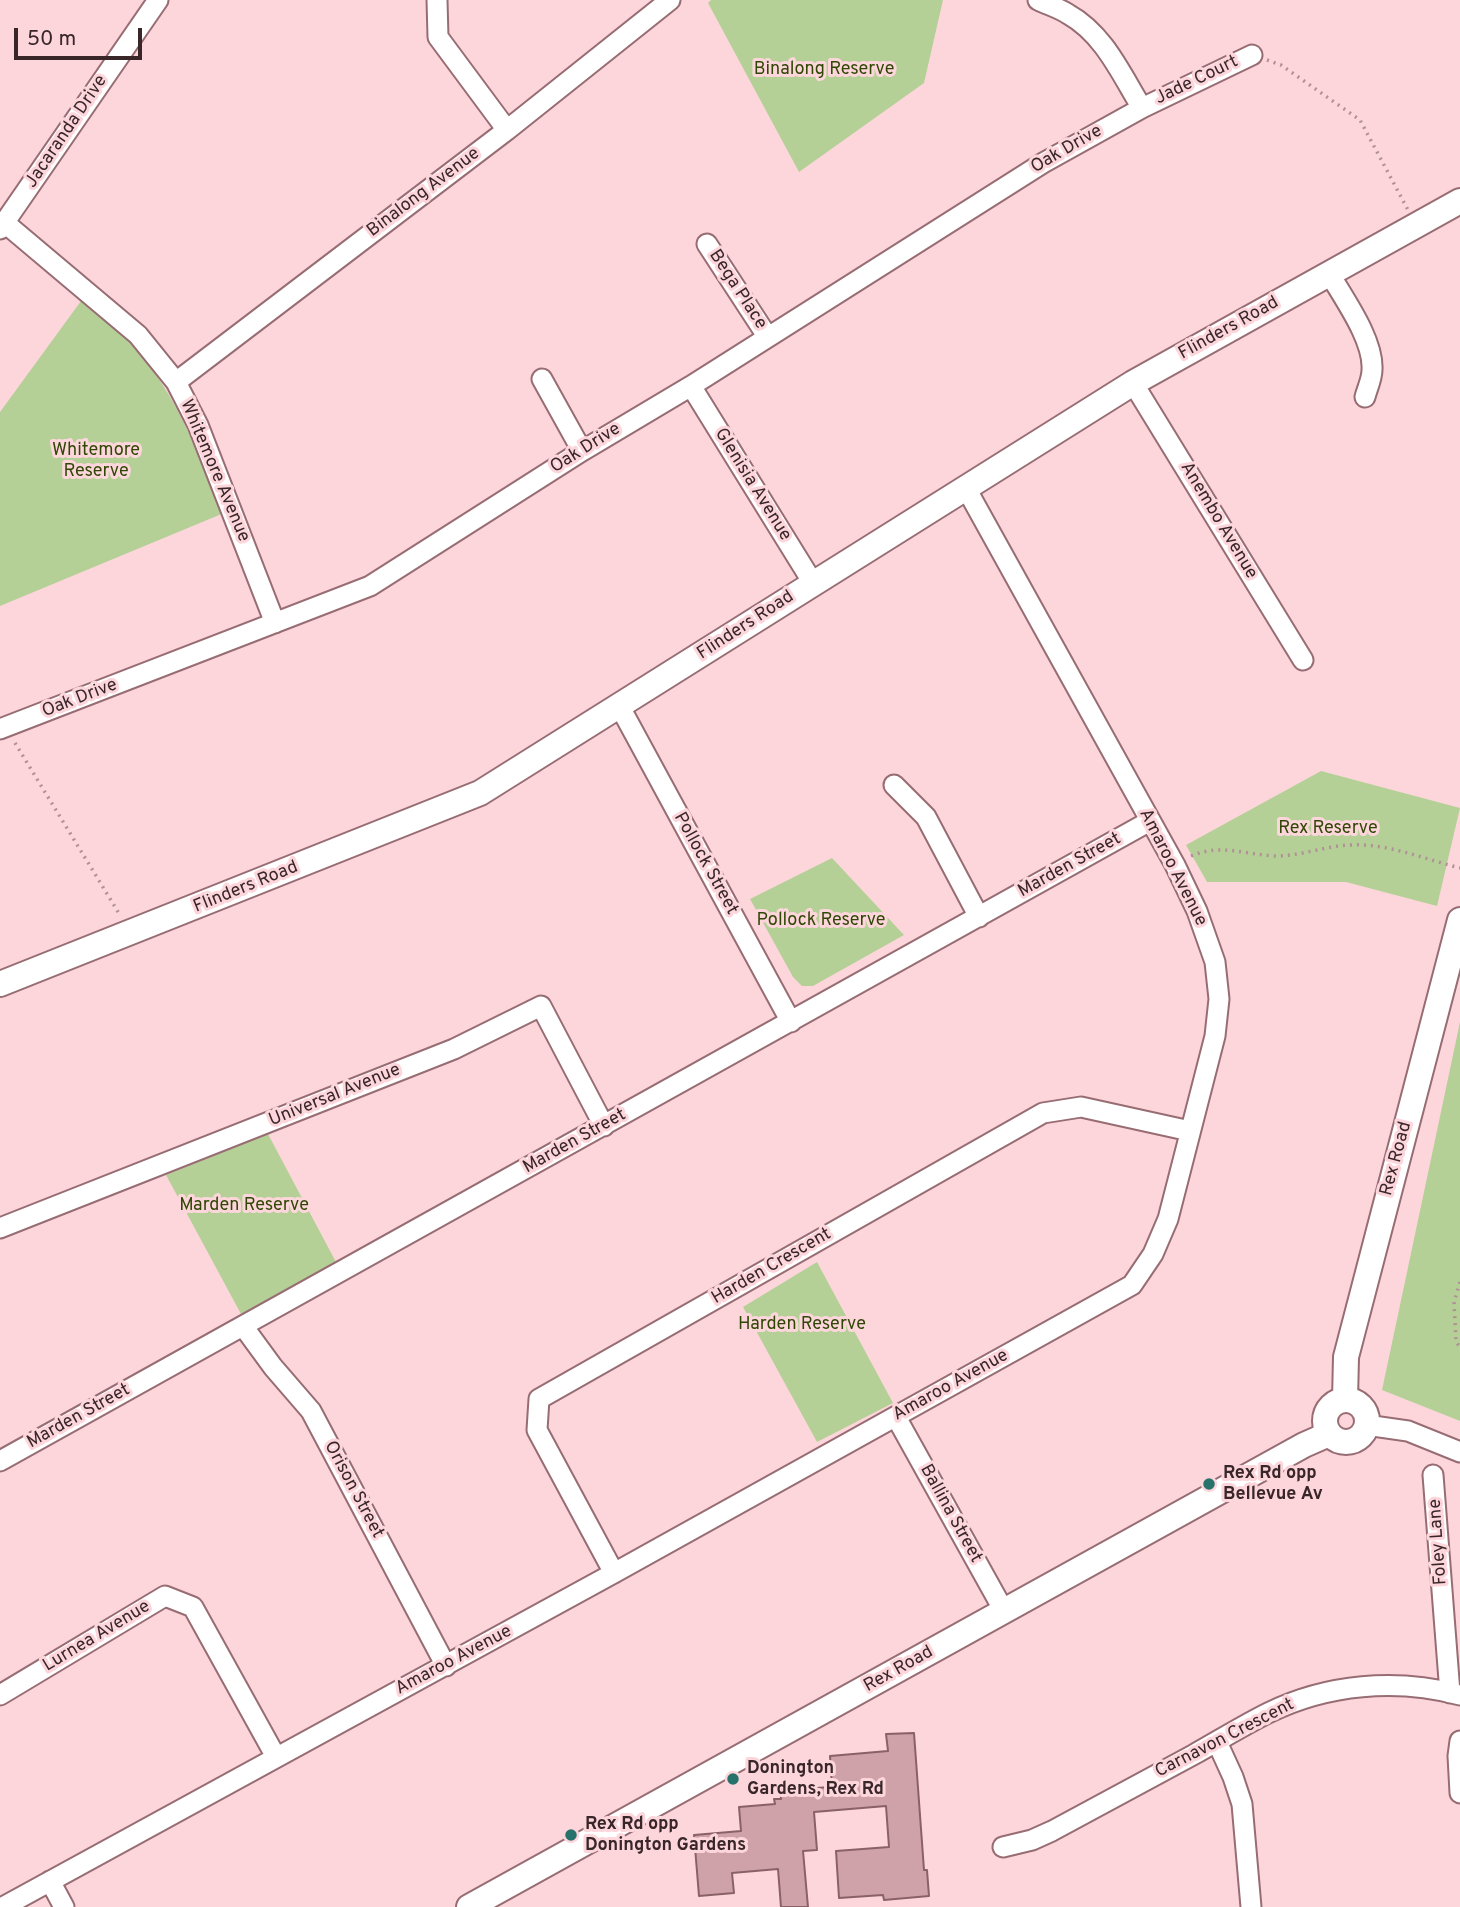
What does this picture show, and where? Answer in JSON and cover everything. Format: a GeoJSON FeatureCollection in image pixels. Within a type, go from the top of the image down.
{"type":"FeatureCollection","features":[{"type":"Feature","properties":{"kind":"street"},"geometry":{"type":"LineString","coordinates":[[437,0],[438,37],[507,130]]}},
{"type":"Feature","properties":{"kind":"street","name":"Binalong Avenue"},"geometry":{"type":"LineString","coordinates":[[176,382],[507,130],[670,0]]}},
{"type":"Feature","properties":{"kind":"street"},"geometry":{"type":"LineString","coordinates":[[1038,0],[1069,14],[1092,32],[1105,46],[1142,108]]}},
{"type":"Feature","properties":{"kind":"street","name":"Jacaranda Drive"},"geometry":{"type":"LineString","coordinates":[[2,226],[154,1]]}},
{"type":"Feature","properties":{"kind":"street","name":"Jade Court"},"geometry":{"type":"LineString","coordinates":[[1142,108],[1252,55]]}},
{"type":"Feature","properties":{"kind":"street","name":"Oak Drive"},"geometry":{"type":"LineString","coordinates":[[6,734],[370,586],[1043,163],[1142,108]]}},
{"type":"Feature","properties":{"kind":"street","name":"Flinders Road"},"geometry":{"type":"LineString","coordinates":[[0,984],[480,793],[1133,383],[1460,201]]}},
{"type":"Feature","properties":{"kind":"street","name":"Whitemore Avenue"},"geometry":{"type":"LineString","coordinates":[[2,226],[138,335],[176,382],[198,425],[275,623]]}},
{"type":"Feature","properties":{"kind":"street","name":"Bega Place"},"geometry":{"type":"LineString","coordinates":[[707,244],[766,336]]}},
{"type":"Feature","properties":{"kind":"street"},"geometry":{"type":"LineString","coordinates":[[1329,273],[1364,335],[1371,357],[1373,372],[1364,397]]}},
{"type":"Feature","properties":{"kind":"street"},"geometry":{"type":"LineString","coordinates":[[542,379],[582,451]]}},
{"type":"Feature","properties":{"kind":"street","name":"Anembo Avenue"},"geometry":{"type":"LineString","coordinates":[[1133,383],[1303,660]]}},
{"type":"Feature","properties":{"kind":"street","name":"Glenisia Avenue"},"geometry":{"type":"LineString","coordinates":[[691,386],[813,583]]}},
{"type":"Feature","properties":{"kind":"street","name":"Amaroo Avenue"},"geometry":{"type":"LineString","coordinates":[[3,1907],[446,1666],[1132,1284],[1153,1254],[1168,1219],[1215,1036],[1219,999],[1215,962],[1197,911],[1150,821],[967,489]]}},
{"type":"Feature","properties":{"kind":"street","name":"Pollock Street"},"geometry":{"type":"LineString","coordinates":[[620,707],[791,1022]]}},
{"type":"Feature","properties":{"kind":"street"},"geometry":{"type":"LineString","coordinates":[[894,785],[926,817],[979,917]]}},
{"type":"Feature","properties":{"kind":"street","name":"Marden Street"},"geometry":{"type":"LineString","coordinates":[[0,1461],[1150,821]]}},
{"type":"Feature","properties":{"kind":"street","name":"Rex Road"},"geometry":{"type":"LineString","coordinates":[[1345,1400],[1346,1357],[1460,920]]}},
{"type":"Feature","properties":{"kind":"street","name":"Universal Avenue"},"geometry":{"type":"LineString","coordinates":[[0,1228],[454,1049],[541,1006],[604,1126]]}},
{"type":"Feature","properties":{"kind":"street","name":"Harden Crescent"},"geometry":{"type":"LineString","coordinates":[[614,1573],[537,1430],[539,1399],[1043,1113],[1081,1107],[1190,1131]]}},
{"type":"Feature","properties":{"kind":"street","name":"Orison Street"},"geometry":{"type":"LineString","coordinates":[[243,1326],[273,1367],[312,1410],[446,1666]]}},
{"type":"Feature","properties":{"kind":"street"},"geometry":{"type":"LineString","coordinates":[[1345,1400],[1362,1407],[1366,1425],[1360,1436],[1348,1442],[1335,1439],[1329,1434],[1324,1422],[1328,1409],[1345,1400]]}},
{"type":"Feature","properties":{"kind":"street","name":"Ballina Street"},"geometry":{"type":"LineString","coordinates":[[896,1417],[1004,1611]]}},
{"type":"Feature","properties":{"kind":"street"},"geometry":{"type":"LineString","coordinates":[[1366,1425],[1408,1431],[1460,1452]]}},
{"type":"Feature","properties":{"kind":"street","name":"Rex Road"},"geometry":{"type":"LineString","coordinates":[[469,1907],[1304,1445],[1329,1434]]}},
{"type":"Feature","properties":{"kind":"street","name":"Foley Lane"},"geometry":{"type":"LineString","coordinates":[[1433,1475],[1455,1694]]}},
{"type":"Feature","properties":{"kind":"street","name":"Lurnea Avenue"},"geometry":{"type":"LineString","coordinates":[[0,1695],[165,1596],[193,1607],[276,1757]]}},
{"type":"Feature","properties":{"kind":"street","name":"Carnavon Crescent"},"geometry":{"type":"LineString","coordinates":[[1003,1847],[1032,1840],[1052,1831],[1289,1704],[1337,1690],[1405,1686],[1455,1694]]}},
{"type":"Feature","properties":{"kind":"street"},"geometry":{"type":"LineString","coordinates":[[1460,1741],[1460,1793]]}},
{"type":"Feature","properties":{"kind":"street"},"geometry":{"type":"LineString","coordinates":[[1217,1742],[1242,1804],[1251,1907]]}},
{"type":"Feature","properties":{"kind":"street"},"geometry":{"type":"LineString","coordinates":[[50,1881],[64,1907]]}},
{"type":"Feature","properties":{"kind":"path"},"geometry":{"type":"LineString","coordinates":[[1252,55],[1281,65],[1360,120],[1416,225]]}},
{"type":"Feature","properties":{"kind":"path"},"geometry":{"type":"LineString","coordinates":[[6,734],[122,918]]}},
{"type":"Feature","properties":{"kind":"path"},"geometry":{"type":"LineString","coordinates":[[1183,860],[1199,853],[1217,850],[1289,856],[1330,847],[1370,845],[1458,867]]}},
{"type":"Feature","properties":{"kind":"path"},"geometry":{"type":"LineString","coordinates":[[1460,1282],[1454,1302],[1456,1342],[1460,1347]]}},
{"type":"Feature","properties":{"kind":"green space","name":"Binalong Reserve"},"geometry":{"type":"Polygon","coordinates":[[[711,0],[943,0],[924,83],[799,172],[708,3],[711,0]]]}},
{"type":"Feature","properties":{"kind":"green space","name":"Whitemore Reserve"},"geometry":{"type":"Polygon","coordinates":[[[81,301],[108,321],[152,368],[184,423],[224,513],[0,606],[0,412],[81,301]]]}},
{"type":"Feature","properties":{"kind":"green space","name":"Rex Reserve"},"geometry":{"type":"Polygon","coordinates":[[[1321,771],[1460,808],[1437,906],[1346,882],[1207,882],[1186,845],[1321,771]]]}},
{"type":"Feature","properties":{"kind":"green space","name":"Pollock Reserve"},"geometry":{"type":"Polygon","coordinates":[[[832,858],[904,935],[813,986],[802,986],[793,977],[750,899],[832,858]]]}},
{"type":"Feature","properties":{"kind":"green space"},"geometry":{"type":"Polygon","coordinates":[[[1460,1022],[1460,1421],[1382,1390],[1460,1022]]]}},
{"type":"Feature","properties":{"kind":"green space","name":"Marden Reserve"},"geometry":{"type":"Polygon","coordinates":[[[268,1134],[337,1264],[241,1314],[166,1175],[268,1134]]]}},
{"type":"Feature","properties":{"kind":"green space","name":"Harden Reserve"},"geometry":{"type":"Polygon","coordinates":[[[817,1262],[893,1403],[817,1442],[743,1307],[817,1262]]]}},
{"type":"Feature","properties":{"kind":"building"},"geometry":{"type":"Polygon","coordinates":[[[914,1733],[924,1870],[927,1870],[929,1896],[884,1900],[883,1895],[839,1898],[836,1851],[889,1847],[886,1806],[814,1812],[817,1850],[803,1851],[808,1907],[781,1907],[778,1869],[732,1873],[734,1893],[699,1896],[694,1835],[741,1831],[739,1807],[775,1804],[774,1799],[781,1799],[780,1790],[832,1787],[830,1756],[888,1751],[886,1734],[914,1733]]]}},
{"type":"Feature","properties":{"kind":"place","name":"Rex Rd opp Bellevue Av"},"geometry":{"type":"Point","coordinates":[1209,1484]}},
{"type":"Feature","properties":{"kind":"place","name":"Donington Gardens, Rex Rd"},"geometry":{"type":"Point","coordinates":[733,1779]}},
{"type":"Feature","properties":{"kind":"place","name":"Rex Rd opp Donington Gardens"},"geometry":{"type":"Point","coordinates":[571,1835]}}]}
